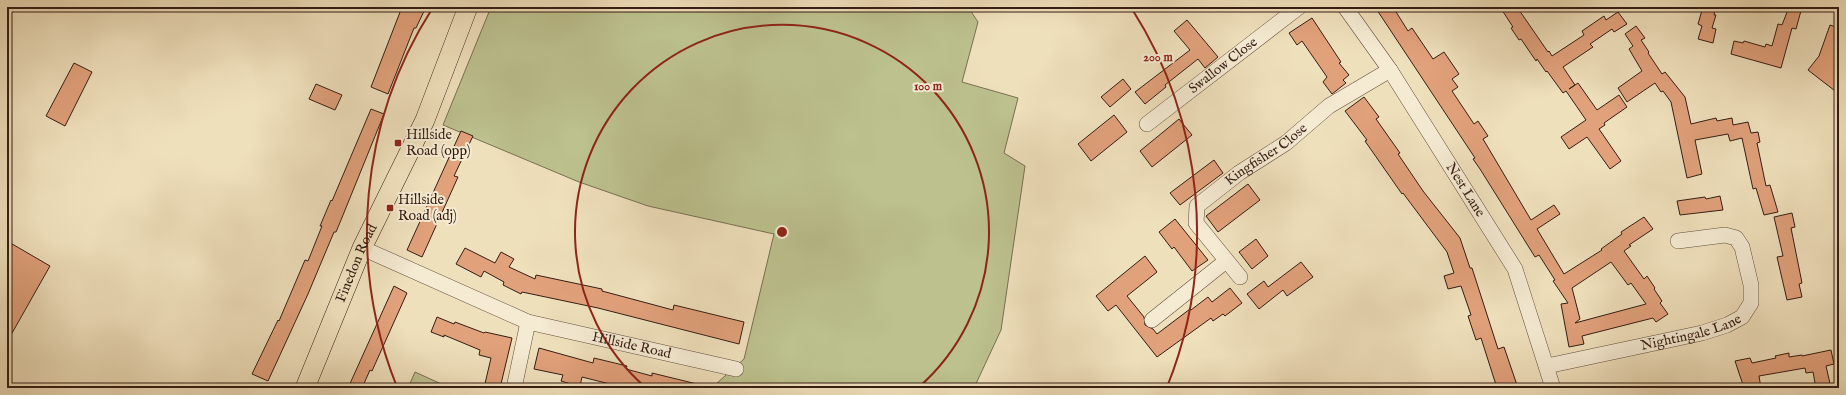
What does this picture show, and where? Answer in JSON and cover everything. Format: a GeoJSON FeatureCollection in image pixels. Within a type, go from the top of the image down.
{"type":"FeatureCollection","features":[{"type":"Feature","properties":{"kind":"main road","name":"Finedon Road"},"geometry":{"type":"LineString","coordinates":[[305,388],[362,248],[425,120],[468,7]]}},
{"type":"Feature","properties":{"kind":"street","name":"Swallow Close"},"geometry":{"type":"LineString","coordinates":[[1147,124],[1299,7]]}},
{"type":"Feature","properties":{"kind":"street","name":"Nest Lane"},"geometry":{"type":"LineString","coordinates":[[1345,7],[1390,70],[1515,269],[1553,388]]}},
{"type":"Feature","properties":{"kind":"street","name":"Kingfisher Close"},"geometry":{"type":"LineString","coordinates":[[1240,277],[1196,223],[1197,206],[1239,174],[1286,144],[1329,106],[1390,70]]}},
{"type":"Feature","properties":{"kind":"street","name":"Nightingale Lane"},"geometry":{"type":"LineString","coordinates":[[1546,366],[1702,334],[1727,325],[1742,317],[1751,303],[1750,285],[1742,247],[1736,238],[1725,235],[1678,241]]}},
{"type":"Feature","properties":{"kind":"street","name":"Hillside Road"},"geometry":{"type":"LineString","coordinates":[[362,248],[528,322],[736,369]]}},
{"type":"Feature","properties":{"kind":"street"},"geometry":{"type":"LineString","coordinates":[[1152,320],[1226,261]]}},
{"type":"Feature","properties":{"kind":"street"},"geometry":{"type":"LineString","coordinates":[[514,388],[528,322]]}},
{"type":"Feature","properties":{"kind":"green space"},"geometry":{"type":"Polygon","coordinates":[[[491,7],[968,7],[978,22],[962,82],[1018,98],[1004,153],[1025,166],[1001,330],[974,388],[715,388],[716,384],[744,359],[774,234],[648,206],[579,182],[443,125],[491,7]]]}},
{"type":"Feature","properties":{"kind":"green space"},"geometry":{"type":"Polygon","coordinates":[[[415,372],[450,388],[408,388],[415,372]]]}},
{"type":"Feature","properties":{"kind":"building"},"geometry":{"type":"Polygon","coordinates":[[[402,7],[426,7],[416,28],[414,28],[388,94],[371,87],[402,7]]]}},
{"type":"Feature","properties":{"kind":"building"},"geometry":{"type":"Polygon","coordinates":[[[1375,7],[1393,7],[1408,31],[1412,28],[1433,59],[1444,52],[1459,74],[1452,79],[1458,87],[1452,91],[1474,124],[1478,121],[1488,136],[1483,139],[1531,220],[1554,205],[1560,214],[1537,229],[1564,274],[1602,250],[1601,249],[1622,234],[1621,232],[1644,217],[1653,229],[1629,245],[1631,246],[1624,251],[1644,279],[1647,276],[1662,301],[1660,303],[1668,314],[1656,322],[1653,318],[1582,336],[1584,344],[1569,347],[1561,304],[1568,303],[1553,281],[1555,280],[1539,255],[1535,257],[1473,159],[1475,158],[1375,7]],[[1611,262],[1572,288],[1580,319],[1575,323],[1646,304],[1631,283],[1628,285],[1611,262]]]}},
{"type":"Feature","properties":{"kind":"building"},"geometry":{"type":"Polygon","coordinates":[[[1500,7],[1517,7],[1552,56],[1584,35],[1582,31],[1604,16],[1606,20],[1618,12],[1627,24],[1614,32],[1612,29],[1590,44],[1593,47],[1563,67],[1575,85],[1578,83],[1597,110],[1619,95],[1627,107],[1604,123],[1605,125],[1599,129],[1621,161],[1610,169],[1587,137],[1569,149],[1561,137],[1586,120],[1566,91],[1563,93],[1537,59],[1536,61],[1521,39],[1519,40],[1511,28],[1513,27],[1500,7]]]}},
{"type":"Feature","properties":{"kind":"building"},"geometry":{"type":"Polygon","coordinates":[[[1703,7],[1716,7],[1714,15],[1716,15],[1712,28],[1716,29],[1713,43],[1698,39],[1702,26],[1698,24],[1703,7]]]}},
{"type":"Feature","properties":{"kind":"building"},"geometry":{"type":"Polygon","coordinates":[[[1789,7],[1802,7],[1796,29],[1792,28],[1781,68],[1731,54],[1734,41],[1743,43],[1744,41],[1765,47],[1766,44],[1772,46],[1778,24],[1782,25],[1789,7]]]}},
{"type":"Feature","properties":{"kind":"building"},"geometry":{"type":"Polygon","coordinates":[[[1312,18],[1341,62],[1339,63],[1349,75],[1343,80],[1346,83],[1332,94],[1323,82],[1327,77],[1302,41],[1297,45],[1289,33],[1312,18]]]}},
{"type":"Feature","properties":{"kind":"building"},"geometry":{"type":"Polygon","coordinates":[[[1187,20],[1218,57],[1205,68],[1198,59],[1165,85],[1166,87],[1145,104],[1135,92],[1190,50],[1174,31],[1187,20]]]}},
{"type":"Feature","properties":{"kind":"building"},"geometry":{"type":"Polygon","coordinates":[[[1830,25],[1839,28],[1839,94],[1808,70],[1819,56],[1830,25]]]}},
{"type":"Feature","properties":{"kind":"building"},"geometry":{"type":"Polygon","coordinates":[[[1636,26],[1645,38],[1641,40],[1649,52],[1648,53],[1662,74],[1665,72],[1685,97],[1691,124],[1716,118],[1717,121],[1732,118],[1733,125],[1748,122],[1751,133],[1758,132],[1760,142],[1757,143],[1766,186],[1770,185],[1778,212],[1764,215],[1756,188],[1753,189],[1742,138],[1730,141],[1728,134],[1695,140],[1702,174],[1687,178],[1671,102],[1663,91],[1661,92],[1655,83],[1627,102],[1618,88],[1642,71],[1629,49],[1633,46],[1625,34],[1636,26]]]}},
{"type":"Feature","properties":{"kind":"building"},"geometry":{"type":"Polygon","coordinates":[[[74,63],[92,72],[65,126],[46,116],[74,63]]]}},
{"type":"Feature","properties":{"kind":"building"},"geometry":{"type":"Polygon","coordinates":[[[1123,79],[1131,89],[1110,107],[1101,97],[1123,79]]]}},
{"type":"Feature","properties":{"kind":"building"},"geometry":{"type":"Polygon","coordinates":[[[316,84],[342,95],[335,110],[309,99],[316,84]]]}},
{"type":"Feature","properties":{"kind":"building"},"geometry":{"type":"Polygon","coordinates":[[[1364,97],[1379,117],[1376,119],[1400,153],[1398,154],[1423,191],[1460,238],[1470,268],[1472,268],[1498,349],[1504,347],[1518,388],[1497,388],[1481,338],[1476,340],[1468,316],[1471,315],[1461,286],[1448,289],[1444,276],[1454,273],[1447,252],[1403,193],[1402,194],[1365,141],[1367,140],[1345,111],[1364,97]]]}},
{"type":"Feature","properties":{"kind":"building"},"geometry":{"type":"Polygon","coordinates":[[[371,109],[384,114],[336,232],[334,232],[308,294],[268,381],[252,374],[278,320],[279,321],[305,260],[308,261],[322,226],[320,226],[371,109]]]}},
{"type":"Feature","properties":{"kind":"building"},"geometry":{"type":"Polygon","coordinates":[[[1114,115],[1127,132],[1091,161],[1078,144],[1114,115]]]}},
{"type":"Feature","properties":{"kind":"building"},"geometry":{"type":"Polygon","coordinates":[[[1179,119],[1192,135],[1152,167],[1140,151],[1179,119]]]}},
{"type":"Feature","properties":{"kind":"building"},"geometry":{"type":"Polygon","coordinates":[[[461,131],[473,136],[454,176],[458,177],[422,257],[407,250],[461,131]]]}},
{"type":"Feature","properties":{"kind":"building"},"geometry":{"type":"Polygon","coordinates":[[[1214,160],[1223,173],[1180,205],[1170,193],[1214,160]]]}},
{"type":"Feature","properties":{"kind":"building"},"geometry":{"type":"Polygon","coordinates":[[[1248,184],[1260,200],[1218,232],[1206,216],[1248,184]]]}},
{"type":"Feature","properties":{"kind":"building"},"geometry":{"type":"Polygon","coordinates":[[[1720,196],[1723,210],[1680,215],[1677,201],[1705,197],[1706,199],[1720,196]]]}},
{"type":"Feature","properties":{"kind":"building"},"geometry":{"type":"Polygon","coordinates":[[[1792,213],[1795,227],[1791,228],[1802,283],[1799,284],[1802,297],[1787,300],[1777,257],[1783,256],[1774,217],[1792,213]]]}},
{"type":"Feature","properties":{"kind":"building"},"geometry":{"type":"Polygon","coordinates":[[[1175,219],[1208,260],[1192,271],[1174,247],[1172,249],[1159,232],[1175,219]]]}},
{"type":"Feature","properties":{"kind":"building"},"geometry":{"type":"Polygon","coordinates":[[[1256,239],[1268,256],[1252,269],[1239,252],[1256,239]]]}},
{"type":"Feature","properties":{"kind":"building"},"geometry":{"type":"Polygon","coordinates":[[[7,241],[50,266],[7,342],[7,241]]]}},
{"type":"Feature","properties":{"kind":"building"},"geometry":{"type":"Polygon","coordinates":[[[465,248],[495,263],[501,252],[514,259],[509,267],[535,279],[536,275],[602,289],[602,291],[673,310],[674,305],[744,322],[739,344],[598,308],[522,292],[521,294],[503,285],[504,282],[484,271],[481,277],[456,264],[465,248]]]}},
{"type":"Feature","properties":{"kind":"building"},"geometry":{"type":"Polygon","coordinates":[[[1145,256],[1157,272],[1127,296],[1144,317],[1145,325],[1153,329],[1157,334],[1208,297],[1212,302],[1230,288],[1242,303],[1225,316],[1223,314],[1213,321],[1211,318],[1157,357],[1116,305],[1108,311],[1096,296],[1145,256]]]}},
{"type":"Feature","properties":{"kind":"building"},"geometry":{"type":"Polygon","coordinates":[[[1301,262],[1313,277],[1287,296],[1283,290],[1259,309],[1247,294],[1264,281],[1268,287],[1301,262]]]}},
{"type":"Feature","properties":{"kind":"building"},"geometry":{"type":"Polygon","coordinates":[[[394,286],[407,293],[372,371],[370,370],[362,388],[348,388],[394,286]]]}},
{"type":"Feature","properties":{"kind":"building"},"geometry":{"type":"Polygon","coordinates":[[[437,317],[484,333],[512,338],[500,388],[484,388],[491,358],[479,355],[480,350],[444,335],[444,337],[431,332],[437,317]]]}},
{"type":"Feature","properties":{"kind":"building"},"geometry":{"type":"Polygon","coordinates":[[[539,348],[593,363],[594,358],[627,366],[626,369],[652,376],[652,373],[697,384],[696,388],[626,388],[582,377],[580,386],[571,384],[561,381],[563,375],[534,369],[539,348]]]}},
{"type":"Feature","properties":{"kind":"building"},"geometry":{"type":"Polygon","coordinates":[[[1831,350],[1834,364],[1826,366],[1831,388],[1816,388],[1813,372],[1806,373],[1805,368],[1759,376],[1761,388],[1744,388],[1735,361],[1750,358],[1752,363],[1776,358],[1775,356],[1789,353],[1789,357],[1831,350]]]}},
{"type":"Feature","properties":{"kind":"place","name":"Hillside Road (opp)"},"geometry":{"type":"Point","coordinates":[398,143]}},
{"type":"Feature","properties":{"kind":"place","name":"Hillside Road (adj)"},"geometry":{"type":"Point","coordinates":[390,208]}}]}
